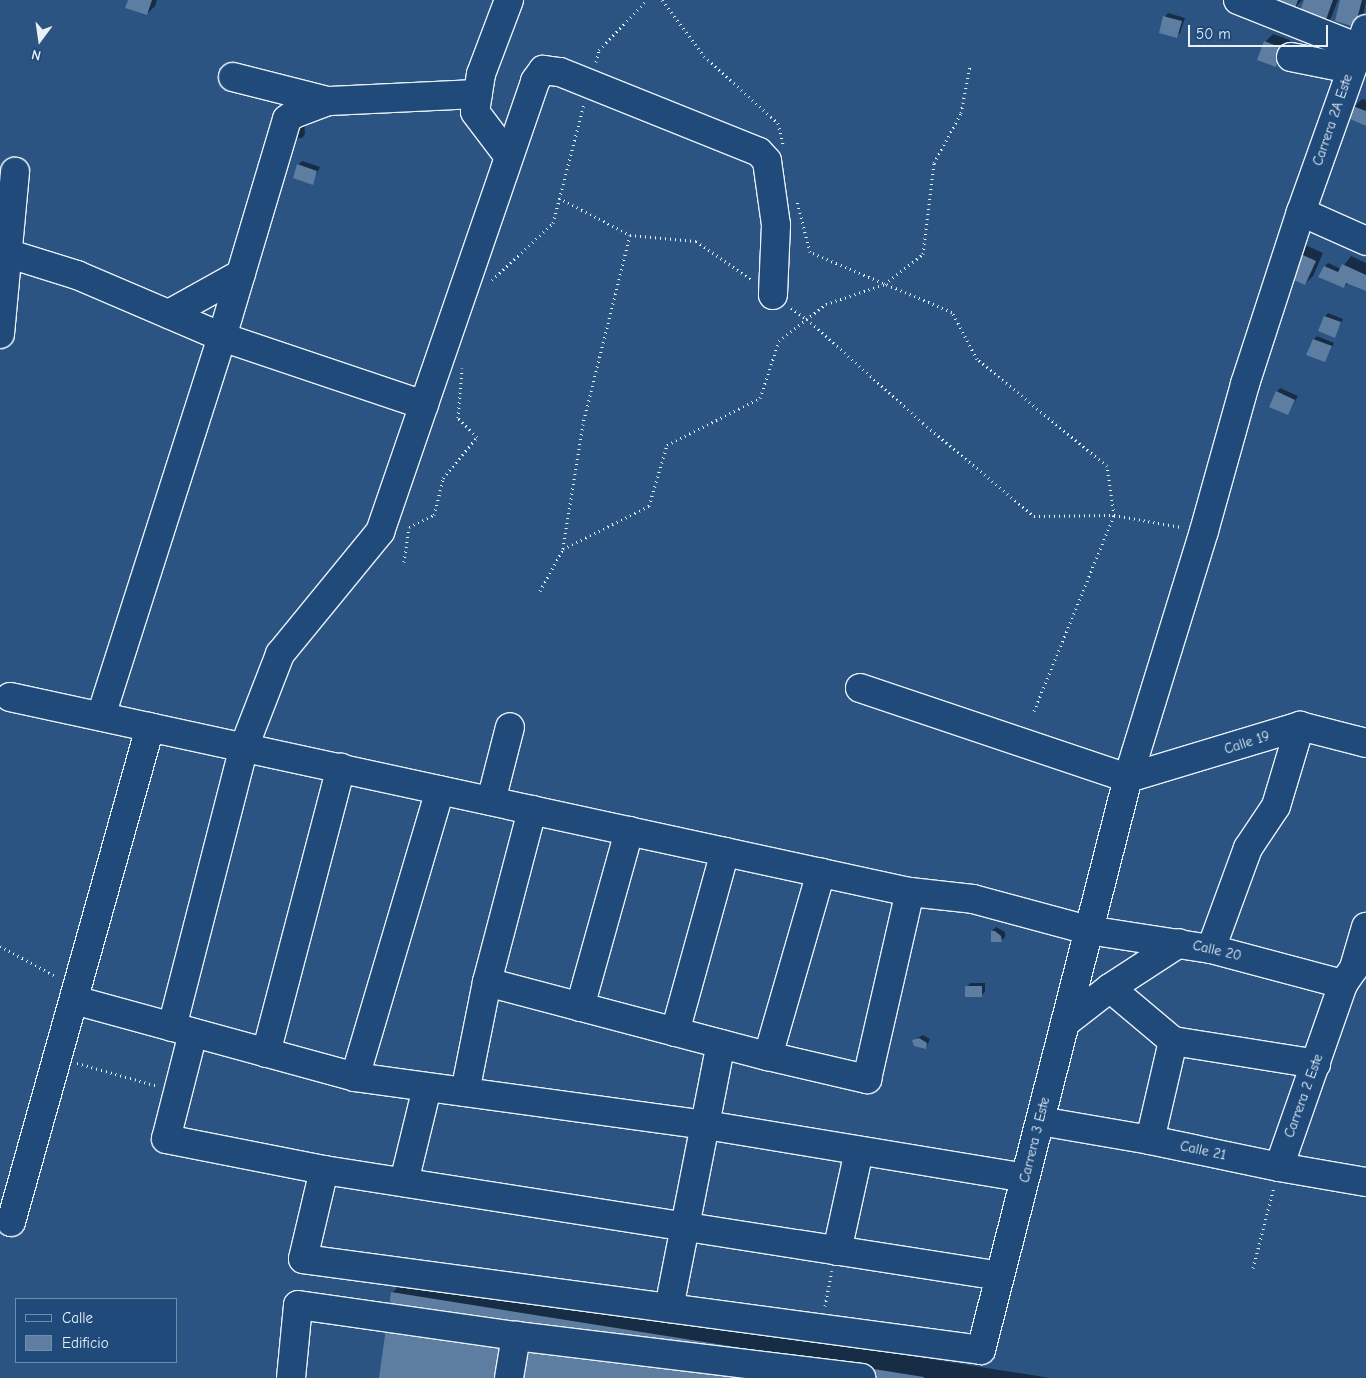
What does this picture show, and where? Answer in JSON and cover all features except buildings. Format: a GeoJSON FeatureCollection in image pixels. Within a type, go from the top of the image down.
{"type":"FeatureCollection","features":[{"type":"Feature","properties":{"kind":"street"},"geometry":{"type":"LineString","coordinates":[[509,0],[481,74],[475,112],[509,158]]}},
{"type":"Feature","properties":{"kind":"street"},"geometry":{"type":"LineString","coordinates":[[1238,0],[1360,49]]}},
{"type":"Feature","properties":{"kind":"street"},"geometry":{"type":"LineString","coordinates":[[1291,57],[1360,49]]}},
{"type":"Feature","properties":{"kind":"street","name":"Carrera 2A Este"},"geometry":{"type":"LineString","coordinates":[[1204,531],[1245,384],[1300,212],[1360,49]]}},
{"type":"Feature","properties":{"kind":"street"},"geometry":{"type":"LineString","coordinates":[[773,295],[776,225],[767,161],[759,152],[560,72],[543,70],[535,81],[380,532],[280,654],[244,747],[182,1030],[178,1091],[166,1139],[324,1170],[1000,1276]]}},
{"type":"Feature","properties":{"kind":"street"},"geometry":{"type":"LineString","coordinates":[[234,77],[328,101],[478,94]]}},
{"type":"Feature","properties":{"kind":"street"},"geometry":{"type":"LineString","coordinates":[[101,716],[222,338],[287,119],[294,114],[328,101]]}},
{"type":"Feature","properties":{"kind":"street"},"geometry":{"type":"LineString","coordinates":[[0,334],[4,252],[15,172]]}},
{"type":"Feature","properties":{"kind":"street"},"geometry":{"type":"LineString","coordinates":[[1300,212],[1366,241]]}},
{"type":"Feature","properties":{"kind":"street"},"geometry":{"type":"LineString","coordinates":[[4,252],[77,274],[222,338],[424,405]]}},
{"type":"Feature","properties":{"kind":"street"},"geometry":{"type":"LineString","coordinates":[[168,314],[241,274]]}},
{"type":"Feature","properties":{"kind":"street","name":"Carrera 3 Este"},"geometry":{"type":"LineString","coordinates":[[820,1330],[981,1350],[1128,778],[1204,531]]}},
{"type":"Feature","properties":{"kind":"street"},"geometry":{"type":"LineString","coordinates":[[860,688],[1128,778]]}},
{"type":"Feature","properties":{"kind":"street","name":"Calle 20"},"geometry":{"type":"LineString","coordinates":[[10,697],[910,892],[974,899],[1088,930],[1210,949],[1344,984]]}},
{"type":"Feature","properties":{"kind":"street"},"geometry":{"type":"LineString","coordinates":[[1210,949],[1248,848],[1276,806],[1300,726],[1366,743]]}},
{"type":"Feature","properties":{"kind":"street","name":"Calle 19"},"geometry":{"type":"LineString","coordinates":[[1128,778],[1300,726]]}},
{"type":"Feature","properties":{"kind":"street"},"geometry":{"type":"LineString","coordinates":[[11,1222],[150,727]]}},
{"type":"Feature","properties":{"kind":"street"},"geometry":{"type":"LineString","coordinates":[[491,801],[510,727]]}},
{"type":"Feature","properties":{"kind":"street"},"geometry":{"type":"LineString","coordinates":[[266,1053],[341,768]]}},
{"type":"Feature","properties":{"kind":"street"},"geometry":{"type":"LineString","coordinates":[[355,1078],[440,790]]}},
{"type":"Feature","properties":{"kind":"street"},"geometry":{"type":"LineString","coordinates":[[465,1092],[487,982],[532,810]]}},
{"type":"Feature","properties":{"kind":"street"},"geometry":{"type":"LineString","coordinates":[[580,1006],[629,831]]}},
{"type":"Feature","properties":{"kind":"street"},"geometry":{"type":"LineString","coordinates":[[675,1032],[724,852]]}},
{"type":"Feature","properties":{"kind":"street"},"geometry":{"type":"LineString","coordinates":[[768,1056],[821,872]]}},
{"type":"Feature","properties":{"kind":"street"},"geometry":{"type":"LineString","coordinates":[[487,982],[768,1056],[867,1078],[910,892]]}},
{"type":"Feature","properties":{"kind":"street","name":"Carrera 2 Este"},"geometry":{"type":"LineString","coordinates":[[1279,1168],[1344,984],[1354,968],[1366,928]]}},
{"type":"Feature","properties":{"kind":"street"},"geometry":{"type":"LineString","coordinates":[[1065,1023],[1110,988],[1179,943]]}},
{"type":"Feature","properties":{"kind":"street"},"geometry":{"type":"LineString","coordinates":[[1110,988],[1173,1041],[1316,1064]]}},
{"type":"Feature","properties":{"kind":"street"},"geometry":{"type":"LineString","coordinates":[[75,995],[182,1030],[355,1078],[706,1125],[1025,1178]]}},
{"type":"Feature","properties":{"kind":"street"},"geometry":{"type":"LineString","coordinates":[[1150,1140],[1173,1041]]}},
{"type":"Feature","properties":{"kind":"street"},"geometry":{"type":"LineString","coordinates":[[669,1308],[722,1044]]}},
{"type":"Feature","properties":{"kind":"street"},"geometry":{"type":"LineString","coordinates":[[404,1182],[427,1088]]}},
{"type":"Feature","properties":{"kind":"street","name":"Calle 21"},"geometry":{"type":"LineString","coordinates":[[1040,1121],[1150,1140],[1279,1168],[1366,1182]]}},
{"type":"Feature","properties":{"kind":"street"},"geometry":{"type":"LineString","coordinates":[[837,1250],[859,1151]]}},
{"type":"Feature","properties":{"kind":"street"},"geometry":{"type":"LineString","coordinates":[[324,1170],[303,1259],[820,1330]]}},
{"type":"Feature","properties":{"kind":"street"},"geometry":{"type":"LineString","coordinates":[[291,1378],[298,1305],[516,1336],[720,1369],[861,1378]]}},
{"type":"Feature","properties":{"kind":"street"},"geometry":{"type":"LineString","coordinates":[[509,1378],[516,1336]]}},
{"type":"Feature","properties":{"kind":"path"},"geometry":{"type":"LineString","coordinates":[[488,283],[553,222],[599,50],[647,0]]}},
{"type":"Feature","properties":{"kind":"path"},"geometry":{"type":"LineString","coordinates":[[662,0],[704,56],[778,123],[785,150]]}},
{"type":"Feature","properties":{"kind":"path"},"geometry":{"type":"LineString","coordinates":[[563,548],[649,506],[668,445],[760,398],[779,341],[826,304],[885,284],[922,254],[934,163],[961,112],[970,66]]}},
{"type":"Feature","properties":{"kind":"path"},"geometry":{"type":"LineString","coordinates":[[796,196],[810,252],[952,312],[977,359],[1107,466],[1114,515],[1034,711]]}},
{"type":"Feature","properties":{"kind":"path"},"geometry":{"type":"LineString","coordinates":[[559,198],[630,235],[696,241],[807,319],[922,423],[1034,516],[1114,515],[1204,531]]}},
{"type":"Feature","properties":{"kind":"path"},"geometry":{"type":"LineString","coordinates":[[540,591],[563,548],[583,424],[630,235]]}},
{"type":"Feature","properties":{"kind":"path"},"geometry":{"type":"LineString","coordinates":[[404,562],[409,527],[434,515],[443,478],[477,437],[458,418],[463,361]]}},
{"type":"Feature","properties":{"kind":"path"},"geometry":{"type":"LineString","coordinates":[[0,946],[33,962],[75,995]]}},
{"type":"Feature","properties":{"kind":"path"},"geometry":{"type":"LineString","coordinates":[[57,1058],[178,1091]]}},
{"type":"Feature","properties":{"kind":"path"},"geometry":{"type":"LineString","coordinates":[[1252,1268],[1279,1168]]}},
{"type":"Feature","properties":{"kind":"path"},"geometry":{"type":"LineString","coordinates":[[820,1330],[837,1250]]}}]}
